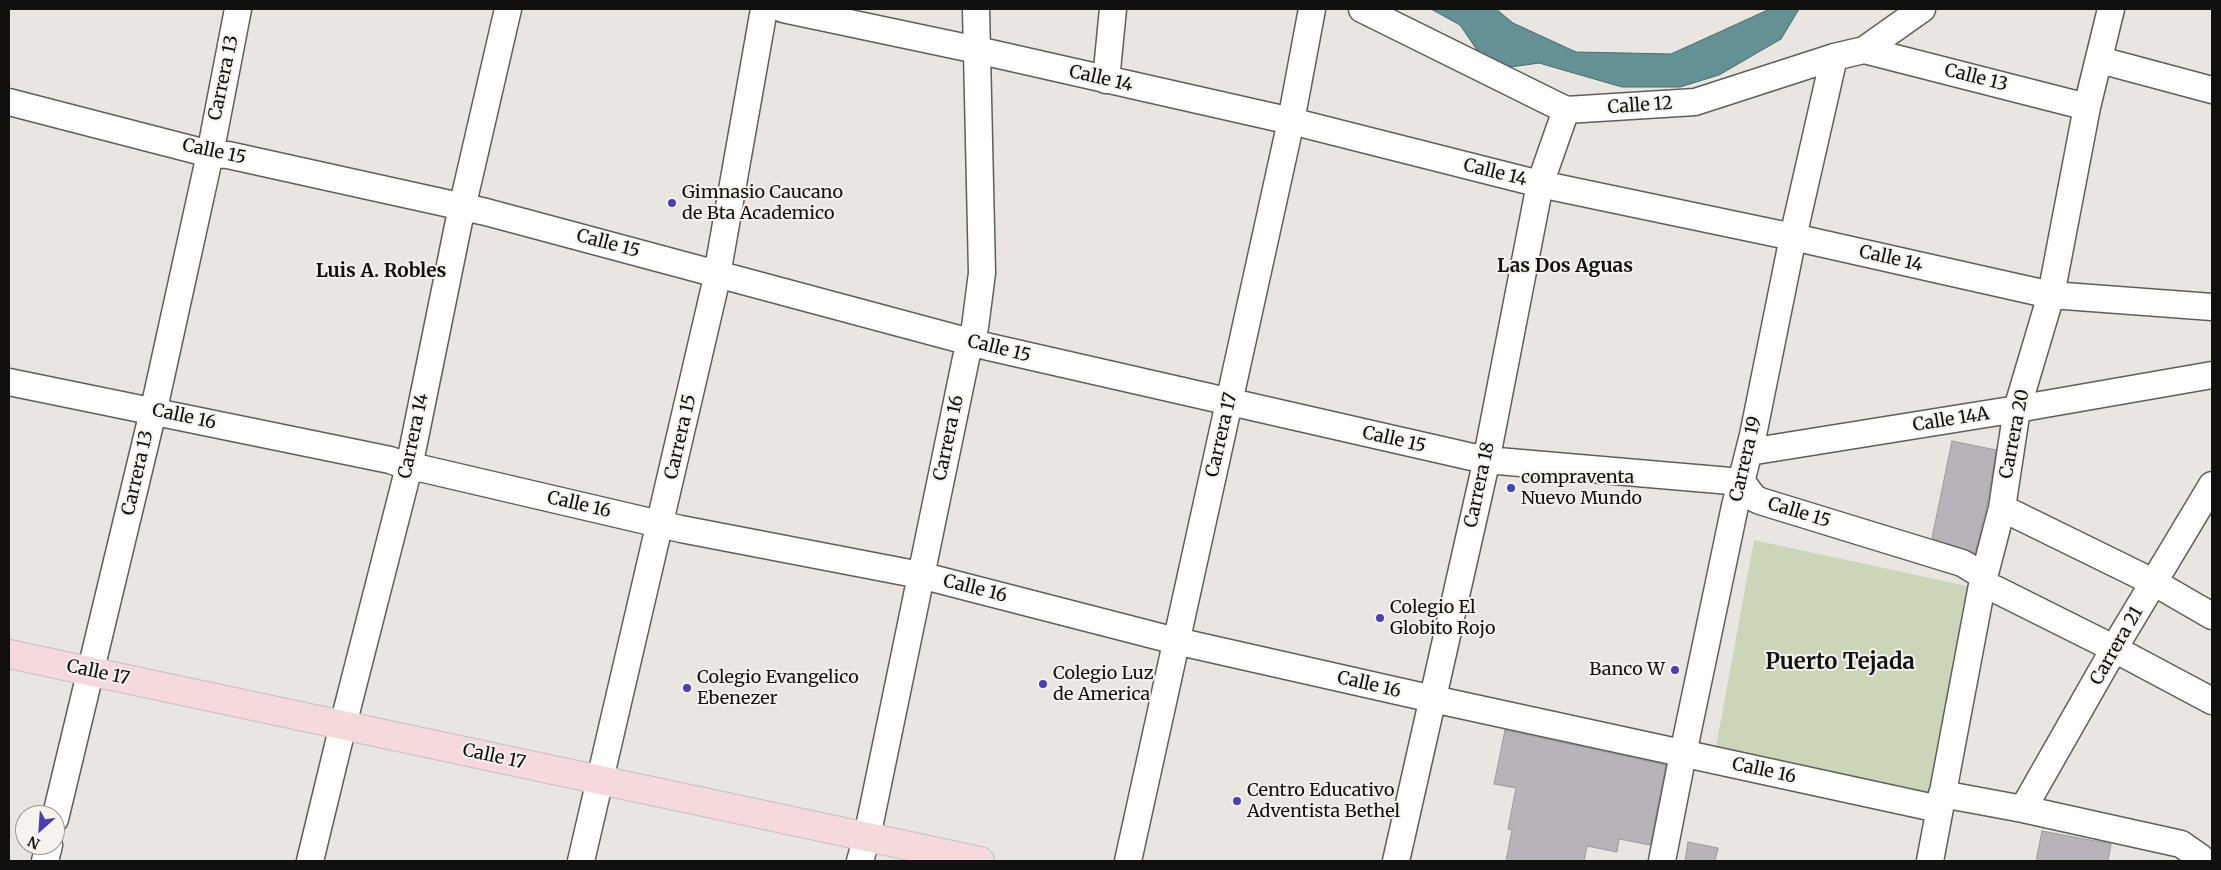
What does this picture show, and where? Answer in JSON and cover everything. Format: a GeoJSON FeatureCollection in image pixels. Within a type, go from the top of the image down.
{"type":"FeatureCollection","features":[{"type":"Feature","properties":{"kind":"main road","name":"Calle 17"},"geometry":{"type":"LineString","coordinates":[[9,654],[599,780],[863,849],[980,861]]}},
{"type":"Feature","properties":{"kind":"street","name":"Carrera 13"},"geometry":{"type":"LineString","coordinates":[[58,805],[153,411],[210,154],[238,9]]}},
{"type":"Feature","properties":{"kind":"street","name":"Carrera 14"},"geometry":{"type":"LineString","coordinates":[[310,861],[409,468],[462,208],[508,9]]}},
{"type":"Feature","properties":{"kind":"street","name":"Carrera 15"},"geometry":{"type":"LineString","coordinates":[[581,861],[717,274],[764,9]]}},
{"type":"Feature","properties":{"kind":"street","name":"Calle 14"},"geometry":{"type":"LineString","coordinates":[[783,9],[977,50],[1291,121],[1540,184],[1793,237],[2051,296],[2212,307]]}},
{"type":"Feature","properties":{"kind":"street","name":"Carrera 16"},"geometry":{"type":"LineString","coordinates":[[863,849],[920,575],[970,342],[975,327],[982,273],[976,9]]}},
{"type":"Feature","properties":{"kind":"street"},"geometry":{"type":"LineString","coordinates":[[1106,80],[1113,9]]}},
{"type":"Feature","properties":{"kind":"street","name":"Carrera 17"},"geometry":{"type":"LineString","coordinates":[[1128,861],[1291,121],[1312,9]]}},
{"type":"Feature","properties":{"kind":"street","name":"Calle 12"},"geometry":{"type":"LineString","coordinates":[[1362,9],[1566,110],[1695,102],[1834,57],[1864,50],[1922,9]]}},
{"type":"Feature","properties":{"kind":"street","name":"Carrera 20"},"geometry":{"type":"LineString","coordinates":[[1930,861],[1983,581],[2002,508],[2017,409],[2051,296],[2088,107],[2111,9]]}},
{"type":"Feature","properties":{"kind":"street","name":"Calle 13"},"geometry":{"type":"LineString","coordinates":[[1864,50],[2088,107]]}},
{"type":"Feature","properties":{"kind":"street","name":"Carrera 19"},"geometry":{"type":"LineString","coordinates":[[1662,861],[1793,237],[1834,57]]}},
{"type":"Feature","properties":{"kind":"street"},"geometry":{"type":"LineString","coordinates":[[2100,60],[2212,90]]}},
{"type":"Feature","properties":{"kind":"street","name":"Calle 15"},"geometry":{"type":"LineString","coordinates":[[9,102],[210,154],[228,155],[521,220],[970,342],[1229,403],[1486,460],[1742,482],[1754,498],[1760,501],[1962,563],[1995,589],[2115,649],[2212,701]]}},
{"type":"Feature","properties":{"kind":"street","name":"Carrera 18"},"geometry":{"type":"LineString","coordinates":[[1396,861],[1486,460],[1540,184],[1566,110]]}},
{"type":"Feature","properties":{"kind":"street","name":"Calle 14A"},"geometry":{"type":"LineString","coordinates":[[1749,452],[2017,409],[2212,375]]}},
{"type":"Feature","properties":{"kind":"street","name":"Calle 16"},"geometry":{"type":"LineString","coordinates":[[9,382],[390,460],[409,468],[434,471],[659,524],[920,575],[1176,641],[1683,754],[1941,801],[2023,809],[2181,844],[2201,858],[2202,861]]}},
{"type":"Feature","properties":{"kind":"street","name":"Carrera 21"},"geometry":{"type":"LineString","coordinates":[[2023,809],[2212,484]]}},
{"type":"Feature","properties":{"kind":"street"},"geometry":{"type":"LineString","coordinates":[[2002,508],[2155,583],[2212,616]]}},
{"type":"Feature","properties":{"kind":"street"},"geometry":{"type":"LineString","coordinates":[[2181,844],[2200,845],[2212,839]]}},
{"type":"Feature","properties":{"kind":"street"},"geometry":{"type":"LineString","coordinates":[[2209,861],[2212,846]]}},
{"type":"Feature","properties":{"kind":"green space"},"geometry":{"type":"Polygon","coordinates":[[[1754,540],[1976,588],[1937,797],[1715,752],[1754,540]]]}},
{"type":"Feature","properties":{"kind":"water"},"geometry":{"type":"Polygon","coordinates":[[[1431,9],[1496,9],[1513,23],[1576,52],[1671,54],[1770,9],[1799,9],[1781,39],[1719,75],[1680,87],[1622,87],[1539,63],[1511,67],[1479,53],[1460,25],[1431,9]]]}},
{"type":"Feature","properties":{"kind":"building"},"geometry":{"type":"Polygon","coordinates":[[[1952,441],[1996,450],[1987,505],[1975,553],[1932,538],[1952,441]]]}},
{"type":"Feature","properties":{"kind":"building"},"geometry":{"type":"Polygon","coordinates":[[[1505,730],[1666,765],[1650,845],[1619,839],[1617,852],[1587,846],[1584,861],[1506,861],[1512,830],[1508,829],[1516,788],[1494,784],[1505,730]]]}},
{"type":"Feature","properties":{"kind":"building"},"geometry":{"type":"Polygon","coordinates":[[[2042,831],[2111,844],[2108,861],[2036,861],[2042,831]]]}},
{"type":"Feature","properties":{"kind":"building"},"geometry":{"type":"Polygon","coordinates":[[[1688,842],[1718,848],[1715,861],[1685,861],[1688,842]]]}},
{"type":"Feature","properties":{"kind":"place","name":"Gimnasio Caucano de Bta Academico"},"geometry":{"type":"Point","coordinates":[672,203]}},
{"type":"Feature","properties":{"kind":"place","name":"compraventa Nuevo Mundo"},"geometry":{"type":"Point","coordinates":[1511,488]}},
{"type":"Feature","properties":{"kind":"place","name":"Colegio El Globito Rojo"},"geometry":{"type":"Point","coordinates":[1380,618]}},
{"type":"Feature","properties":{"kind":"place","name":"Banco W"},"geometry":{"type":"Point","coordinates":[1675,670]}},
{"type":"Feature","properties":{"kind":"place","name":"Colegio Luz de America"},"geometry":{"type":"Point","coordinates":[1043,684]}},
{"type":"Feature","properties":{"kind":"place","name":"Colegio Evangelico Ebenezer"},"geometry":{"type":"Point","coordinates":[687,688]}},
{"type":"Feature","properties":{"kind":"place","name":"Centro Educativo Adventista Bethel"},"geometry":{"type":"Point","coordinates":[1237,801]}},
{"type":"Feature","properties":{"kind":"district","name":"Las Dos Aguas"},"geometry":{"type":"Point","coordinates":[1565,267]}},
{"type":"Feature","properties":{"kind":"district","name":"Luis A. Robles"},"geometry":{"type":"Point","coordinates":[381,272]}},
{"type":"Feature","properties":{"kind":"district","name":"Puerto Tejada"},"geometry":{"type":"Point","coordinates":[1840,663]}}]}
